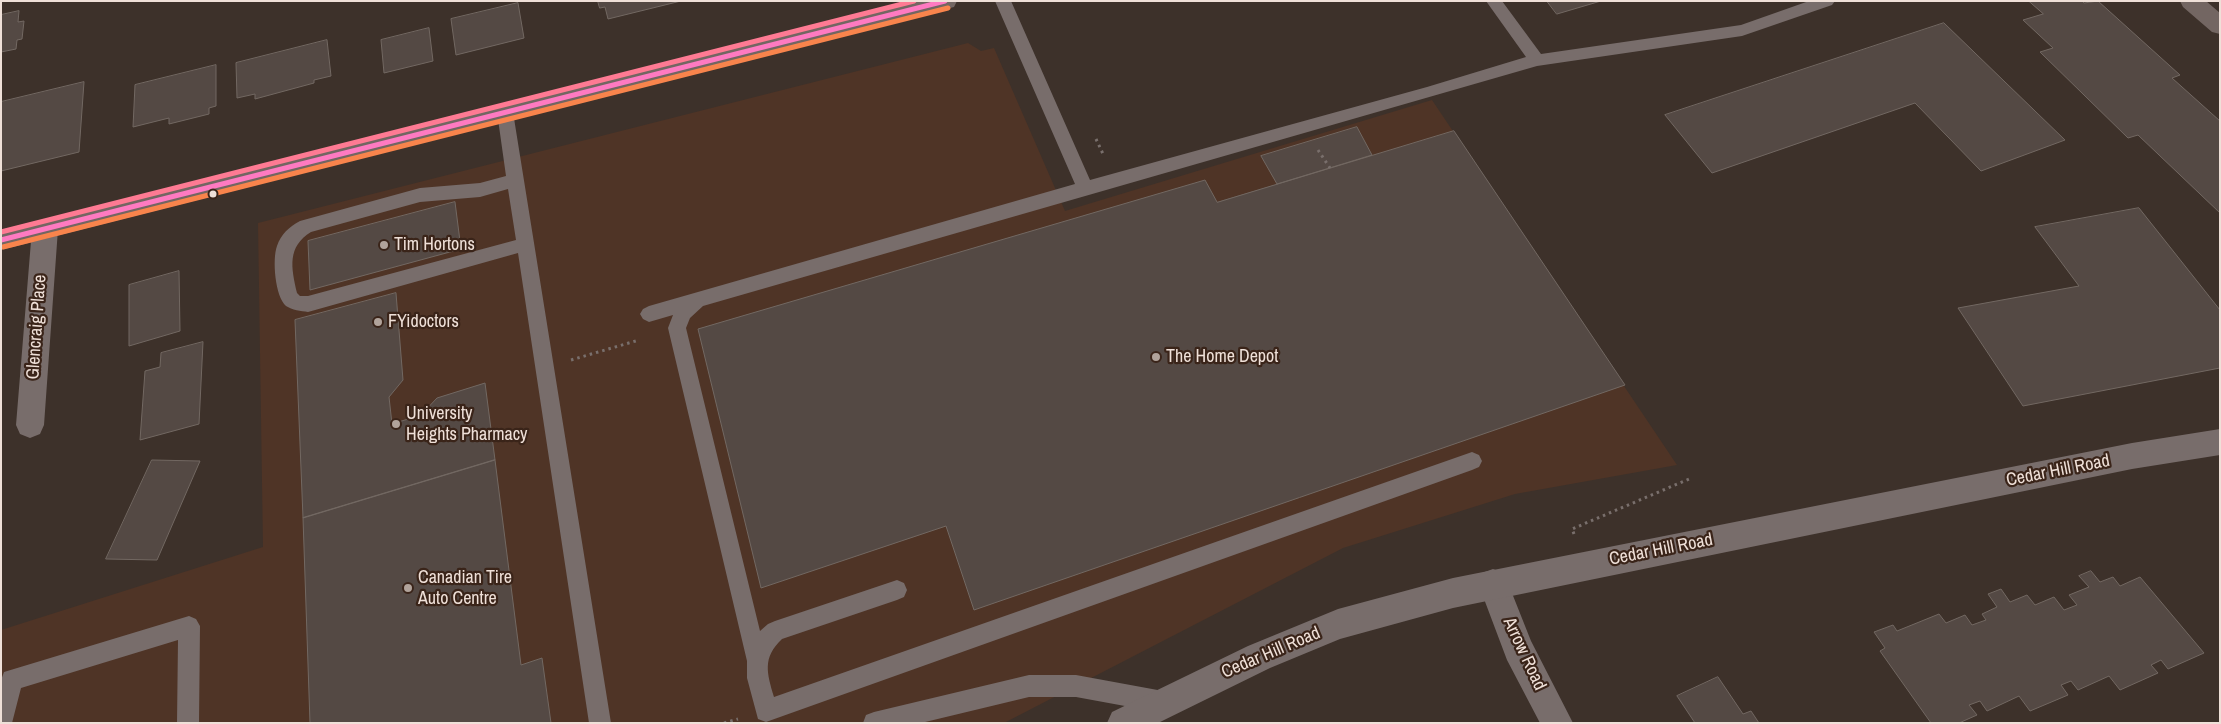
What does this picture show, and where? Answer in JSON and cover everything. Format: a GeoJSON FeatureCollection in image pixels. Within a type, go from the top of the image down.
{"type":"FeatureCollection","features":[{"type":"Feature","properties":{"kind":"main road"},"geometry":{"type":"LineString","coordinates":[[1,240],[946,1]]}},
{"type":"Feature","properties":{"kind":"main road"},"geometry":{"type":"LineString","coordinates":[[2191,1],[2220,26]]}},
{"type":"Feature","properties":{"kind":"street","name":"Glencraig Place"},"geometry":{"type":"LineString","coordinates":[[30,425],[45,229]]}},
{"type":"Feature","properties":{"kind":"street","name":"Cedar Hill Road"},"geometry":{"type":"LineString","coordinates":[[1122,723],[1259,657],[1338,624],[1494,583],[2132,456],[2220,442]]}},
{"type":"Feature","properties":{"kind":"street","name":"Arrow Road"},"geometry":{"type":"LineString","coordinates":[[1494,583],[1518,649],[1557,723]]}},
{"type":"Feature","properties":{"kind":"lane"},"geometry":{"type":"LineString","coordinates":[[1002,1],[1085,188]]}},
{"type":"Feature","properties":{"kind":"lane"},"geometry":{"type":"LineString","coordinates":[[1494,1],[1537,60]]}},
{"type":"Feature","properties":{"kind":"lane"},"geometry":{"type":"LineString","coordinates":[[649,314],[1124,176],[1427,93],[1537,60],[1742,30],[1827,1]]}},
{"type":"Feature","properties":{"kind":"lane"},"geometry":{"type":"LineString","coordinates":[[505,112],[600,723]]}},
{"type":"Feature","properties":{"kind":"lane"},"geometry":{"type":"LineString","coordinates":[[516,180],[480,190],[420,195],[297,230],[286,244],[284,253],[288,297],[293,302],[308,304],[526,244]]}},
{"type":"Feature","properties":{"kind":"lane"},"geometry":{"type":"LineString","coordinates":[[697,300],[683,313],[677,328],[756,658],[768,717],[1472,461]]}},
{"type":"Feature","properties":{"kind":"lane"},"geometry":{"type":"LineString","coordinates":[[756,658],[759,647],[765,638],[775,632],[897,590]]}},
{"type":"Feature","properties":{"kind":"lane"},"geometry":{"type":"LineString","coordinates":[[1,722],[12,680],[189,626],[188,723]]}},
{"type":"Feature","properties":{"kind":"lane"},"geometry":{"type":"LineString","coordinates":[[874,723],[1029,686],[1076,686],[1163,702]]}},
{"type":"Feature","properties":{"kind":"path"},"geometry":{"type":"LineString","coordinates":[[1095,138],[1105,158],[1116,160],[1124,176]]}},
{"type":"Feature","properties":{"kind":"path"},"geometry":{"type":"LineString","coordinates":[[1586,565],[1572,529],[1690,479]]}},
{"type":"Feature","properties":{"kind":"shaded area"},"geometry":{"type":"Polygon","coordinates":[[[968,43],[981,51],[994,48],[1065,211],[1432,100],[1677,465],[1515,494],[1343,548],[1004,723],[1,723],[1,630],[263,547],[258,223],[968,43]]]}},
{"type":"Feature","properties":{"kind":"building"},"geometry":{"type":"Polygon","coordinates":[[[598,1],[681,1],[608,19],[605,7],[600,8],[598,1]]]}},
{"type":"Feature","properties":{"kind":"building"},"geometry":{"type":"Polygon","coordinates":[[[1547,1],[1601,1],[1557,14],[1547,1]]]}},
{"type":"Feature","properties":{"kind":"building"},"geometry":{"type":"Polygon","coordinates":[[[2029,1],[2082,1],[2084,3],[2098,1],[2180,75],[2172,78],[2220,121],[2220,213],[2138,135],[2128,138],[2040,52],[2053,48],[2023,20],[2043,14],[2029,1]]]}},
{"type":"Feature","properties":{"kind":"building"},"geometry":{"type":"Polygon","coordinates":[[[518,3],[524,38],[456,55],[451,19],[518,3]]]}},
{"type":"Feature","properties":{"kind":"building"},"geometry":{"type":"Polygon","coordinates":[[[19,11],[18,22],[24,21],[22,39],[17,40],[16,49],[1,52],[1,15],[19,11]]]}},
{"type":"Feature","properties":{"kind":"building"},"geometry":{"type":"Polygon","coordinates":[[[1944,23],[2065,140],[1981,171],[1915,103],[1712,173],[1665,115],[1944,23]]]}},
{"type":"Feature","properties":{"kind":"building"},"geometry":{"type":"Polygon","coordinates":[[[429,28],[433,61],[384,73],[381,40],[429,28]]]}},
{"type":"Feature","properties":{"kind":"building"},"geometry":{"type":"Polygon","coordinates":[[[327,40],[331,76],[314,80],[314,83],[255,99],[255,94],[237,98],[236,63],[327,40]]]}},
{"type":"Feature","properties":{"kind":"building"},"geometry":{"type":"Polygon","coordinates":[[[216,65],[216,106],[209,108],[209,114],[169,124],[169,118],[133,127],[135,85],[216,65]]]}},
{"type":"Feature","properties":{"kind":"building"},"geometry":{"type":"Polygon","coordinates":[[[84,82],[79,152],[1,171],[1,102],[84,82]]]}},
{"type":"Feature","properties":{"kind":"building"},"geometry":{"type":"Polygon","coordinates":[[[1357,127],[1372,155],[1277,184],[1261,156],[1357,127]]]}},
{"type":"Feature","properties":{"kind":"building","name":"The Home Depot"},"geometry":{"type":"Polygon","coordinates":[[[1454,131],[1625,385],[974,610],[946,526],[761,588],[698,329],[1205,180],[1217,202],[1454,131]]]}},
{"type":"Feature","properties":{"kind":"building","name":"Tim Hortons"},"geometry":{"type":"Polygon","coordinates":[[[455,202],[461,249],[310,290],[308,241],[455,202]]]}},
{"type":"Feature","properties":{"kind":"building"},"geometry":{"type":"Polygon","coordinates":[[[2139,208],[2220,310],[2220,368],[2023,406],[1958,308],[2079,286],[2035,227],[2139,208]]]}},
{"type":"Feature","properties":{"kind":"building"},"geometry":{"type":"Polygon","coordinates":[[[179,271],[180,331],[129,346],[129,285],[179,271]]]}},
{"type":"Feature","properties":{"kind":"building"},"geometry":{"type":"Polygon","coordinates":[[[396,293],[403,380],[389,397],[392,424],[421,415],[437,398],[485,383],[495,460],[303,518],[295,320],[396,293]]]}},
{"type":"Feature","properties":{"kind":"building"},"geometry":{"type":"Polygon","coordinates":[[[203,342],[199,424],[140,440],[145,371],[160,367],[161,353],[203,342]]]}},
{"type":"Feature","properties":{"kind":"building"},"geometry":{"type":"Polygon","coordinates":[[[152,460],[200,461],[157,560],[106,559],[152,460]]]}},
{"type":"Feature","properties":{"kind":"building","name":"Canadian Tire Auto Centre"},"geometry":{"type":"Polygon","coordinates":[[[495,460],[521,665],[542,658],[551,723],[310,723],[303,518],[495,460]]]}},
{"type":"Feature","properties":{"kind":"building"},"geometry":{"type":"Polygon","coordinates":[[[2091,571],[2100,582],[2113,577],[2120,586],[2140,577],[2204,653],[2168,669],[2161,660],[2151,665],[2158,673],[2120,690],[2109,676],[2078,690],[2071,681],[2061,685],[2068,695],[2030,711],[2019,696],[1987,711],[1980,701],[1969,705],[1977,715],[1959,723],[1931,723],[1880,651],[1885,648],[1874,632],[1893,625],[1897,631],[1939,614],[1946,623],[1965,615],[1972,625],[1986,620],[1982,614],[1997,607],[1988,594],[2001,589],[2010,602],[2027,595],[2035,605],[2054,597],[2064,610],[2077,605],[2069,595],[2089,587],[2079,576],[2091,571]]]}},
{"type":"Feature","properties":{"kind":"building"},"geometry":{"type":"Polygon","coordinates":[[[1718,677],[1743,714],[1751,711],[1759,723],[1695,723],[1677,696],[1718,677]]]}},
{"type":"Feature","properties":{"kind":"transit line"},"geometry":{"type":"LineString","coordinates":[[1,232],[914,1]]}},
{"type":"Feature","properties":{"kind":"transit line"},"geometry":{"type":"LineString","coordinates":[[1,240],[945,1]]}},
{"type":"Feature","properties":{"kind":"transit line"},"geometry":{"type":"LineString","coordinates":[[3,247],[948,8]]}},
{"type":"Feature","properties":{"kind":"place","name":"Tim Hortons"},"geometry":{"type":"Point","coordinates":[384,245]}},
{"type":"Feature","properties":{"kind":"place","name":"FYidoctors"},"geometry":{"type":"Point","coordinates":[378,322]}},
{"type":"Feature","properties":{"kind":"place","name":"The Home Depot"},"geometry":{"type":"Point","coordinates":[1156,357]}},
{"type":"Feature","properties":{"kind":"place","name":"University Heights Pharmacy"},"geometry":{"type":"Point","coordinates":[396,424]}},
{"type":"Feature","properties":{"kind":"place","name":"Canadian Tire Auto Centre"},"geometry":{"type":"Point","coordinates":[408,588]}}]}
